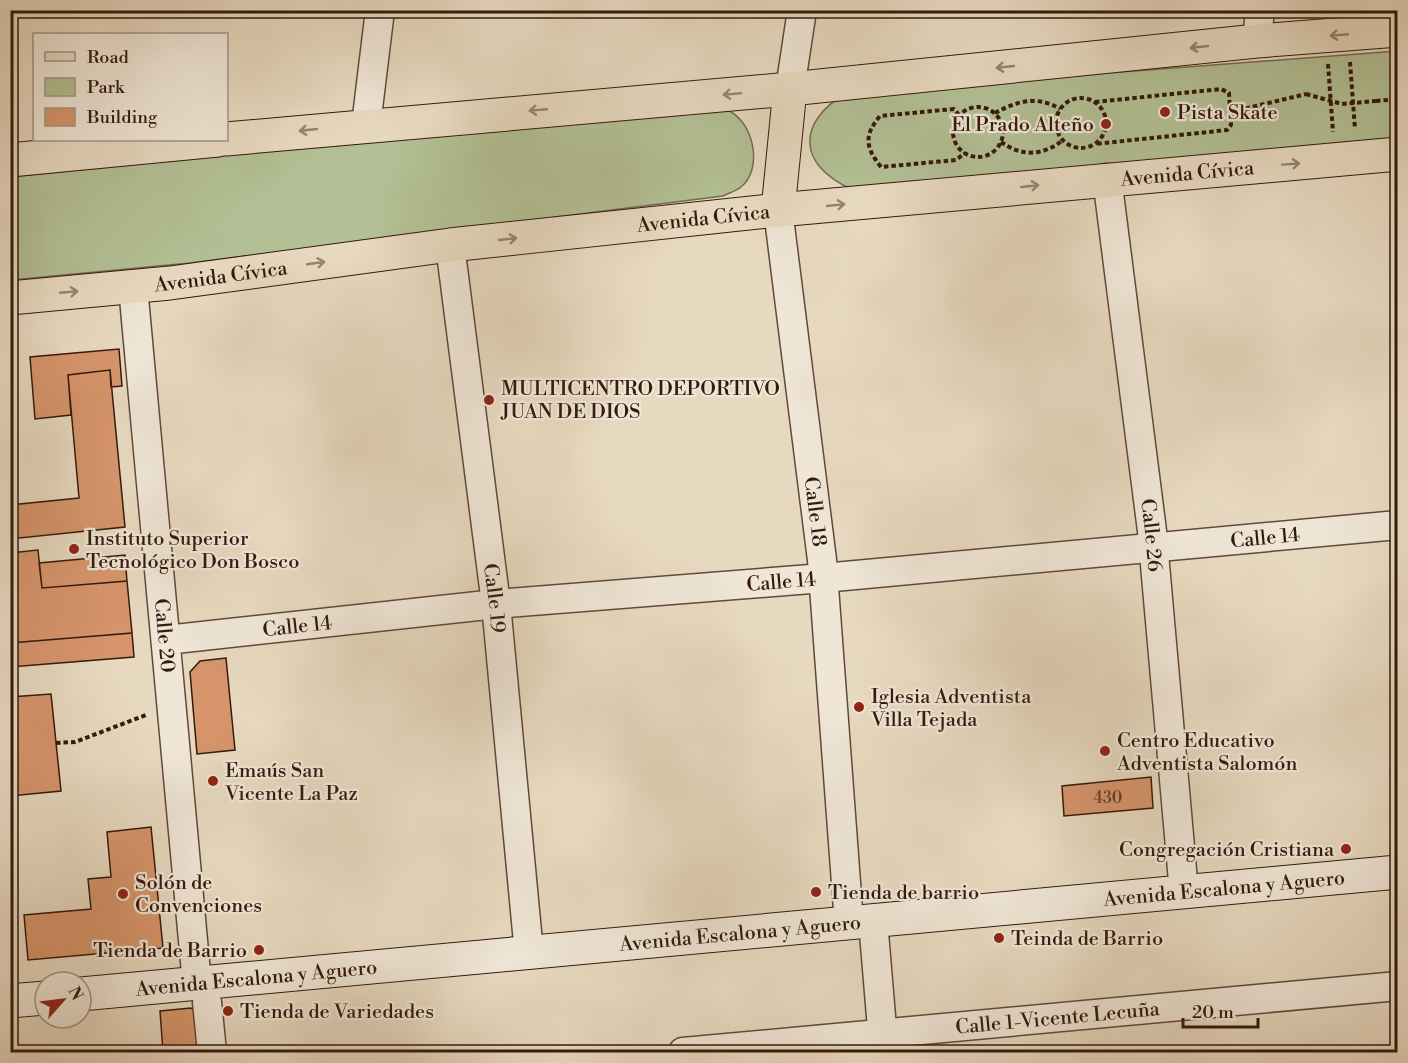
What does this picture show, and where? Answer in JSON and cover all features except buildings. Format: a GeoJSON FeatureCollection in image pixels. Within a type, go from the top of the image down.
{"type":"FeatureCollection","features":[{"type":"Feature","properties":{"kind":"main road"},"geometry":{"type":"LineString","coordinates":[[228,139],[790,89],[1258,26],[1336,35],[1398,30]]}},
{"type":"Feature","properties":{"kind":"main road"},"geometry":{"type":"LineString","coordinates":[[778,210],[790,89]]}},
{"type":"Feature","properties":{"kind":"main road"},"geometry":{"type":"LineString","coordinates":[[10,160],[208,141]]}},
{"type":"Feature","properties":{"kind":"main road","name":"Avenida Cívica"},"geometry":{"type":"LineString","coordinates":[[10,298],[133,287],[450,245],[778,210],[1107,178],[1398,154]]}},
{"type":"Feature","properties":{"kind":"street"},"geometry":{"type":"LineString","coordinates":[[366,125],[380,10]]}},
{"type":"Feature","properties":{"kind":"street"},"geometry":{"type":"LineString","coordinates":[[790,89],[802,10]]}},
{"type":"Feature","properties":{"kind":"street","name":"Calle 26"},"geometry":{"type":"LineString","coordinates":[[1107,178],[1153,549],[1184,892]]}},
{"type":"Feature","properties":{"kind":"street","name":"Calle 18"},"geometry":{"type":"LineString","coordinates":[[778,210],[823,578],[861,922],[883,1043]]}},
{"type":"Feature","properties":{"kind":"street","name":"Calle 19"},"geometry":{"type":"LineString","coordinates":[[450,245],[496,604],[529,953]]}},
{"type":"Feature","properties":{"kind":"street","name":"Calle 20"},"geometry":{"type":"LineString","coordinates":[[133,287],[202,993],[212,1053]]}},
{"type":"Feature","properties":{"kind":"street","name":"Calle 14"},"geometry":{"type":"LineString","coordinates":[[166,640],[496,604],[823,578],[1398,525]]}},
{"type":"Feature","properties":{"kind":"street","name":"Avenida Escalona y Aguero"},"geometry":{"type":"LineString","coordinates":[[93,994],[202,993],[529,953],[1398,872]]}},
{"type":"Feature","properties":{"kind":"street","name":"Calle 1-Vicente Lecuña"},"geometry":{"type":"LineString","coordinates":[[683,1053],[883,1043],[1398,986]]}},
{"type":"Feature","properties":{"kind":"street"},"geometry":{"type":"LineString","coordinates":[[10,1001],[33,999]]}},
{"type":"Feature","properties":{"kind":"path"},"geometry":{"type":"LineString","coordinates":[[1336,35],[1328,57],[1347,160]]}},
{"type":"Feature","properties":{"kind":"path"},"geometry":{"type":"LineString","coordinates":[[1336,35],[1350,55],[1347,160]]}},
{"type":"Feature","properties":{"kind":"path"},"geometry":{"type":"LineString","coordinates":[[1221,88],[1229,93],[1231,112],[1231,125],[1227,130],[1095,144],[1078,148],[1063,140],[1056,125],[1060,109],[1072,99],[1080,98],[1095,102],[1221,88]]}},
{"type":"Feature","properties":{"kind":"path"},"geometry":{"type":"LineString","coordinates":[[1231,112],[1306,94],[1342,104],[1396,99]]}},
{"type":"Feature","properties":{"kind":"path"},"geometry":{"type":"LineString","coordinates":[[995,113],[1026,100],[1050,103],[1060,109]]}},
{"type":"Feature","properties":{"kind":"path"},"geometry":{"type":"LineString","coordinates":[[1095,102],[1104,114],[1106,122],[1105,130],[1095,144]]}},
{"type":"Feature","properties":{"kind":"path"},"geometry":{"type":"LineString","coordinates":[[981,106],[995,113],[1003,126],[1001,142],[989,154],[972,156],[964,153],[954,139],[955,123],[959,115],[966,110],[981,106]]}},
{"type":"Feature","properties":{"kind":"path"},"geometry":{"type":"LineString","coordinates":[[959,115],[954,109],[880,116],[868,131],[868,143],[874,158],[881,167],[956,160],[964,153]]}},
{"type":"Feature","properties":{"kind":"path"},"geometry":{"type":"LineString","coordinates":[[1001,142],[1011,149],[1030,153],[1048,150],[1063,140]]}},
{"type":"Feature","properties":{"kind":"path"},"geometry":{"type":"LineString","coordinates":[[56,743],[75,742],[152,712]]}},
{"type":"Feature","properties":{"kind":"green space","name":"El Prado Alteño"},"geometry":{"type":"Polygon","coordinates":[[[1397,51],[1397,147],[851,189],[821,168],[813,156],[810,143],[812,130],[818,117],[846,93],[1397,51]]]}},
{"type":"Feature","properties":{"kind":"green space"},"geometry":{"type":"Polygon","coordinates":[[[712,106],[729,111],[739,118],[750,137],[753,148],[754,159],[748,179],[741,187],[723,196],[190,263],[11,280],[10,177],[712,106]]]}},
{"type":"Feature","properties":{"kind":"place","name":"Pista Skate"},"geometry":{"type":"Point","coordinates":[1165,112]}},
{"type":"Feature","properties":{"kind":"place","name":"El Prado Alteño"},"geometry":{"type":"Point","coordinates":[1106,124]}},
{"type":"Feature","properties":{"kind":"place","name":"MULTICENTRO DEPORTIVO JUAN DE DIOS"},"geometry":{"type":"Point","coordinates":[489,400]}},
{"type":"Feature","properties":{"kind":"place","name":"Instituto Superior Tecnológico Don Bosco"},"geometry":{"type":"Point","coordinates":[74,549]}},
{"type":"Feature","properties":{"kind":"place","name":"Iglesia Adventista Villa Tejada"},"geometry":{"type":"Point","coordinates":[859,707]}},
{"type":"Feature","properties":{"kind":"place","name":"Centro Educativo Adventista Salomón"},"geometry":{"type":"Point","coordinates":[1105,751]}},
{"type":"Feature","properties":{"kind":"place","name":"Emaús San Vicente La Paz"},"geometry":{"type":"Point","coordinates":[213,781]}},
{"type":"Feature","properties":{"kind":"place","name":"Congregación Cristiana"},"geometry":{"type":"Point","coordinates":[1346,849]}},
{"type":"Feature","properties":{"kind":"place","name":"Tienda de barrio"},"geometry":{"type":"Point","coordinates":[816,892]}},
{"type":"Feature","properties":{"kind":"place","name":"Solón de Convenciones"},"geometry":{"type":"Point","coordinates":[123,894]}},
{"type":"Feature","properties":{"kind":"place","name":"Teinda de Barrio"},"geometry":{"type":"Point","coordinates":[999,938]}},
{"type":"Feature","properties":{"kind":"place","name":"Tienda de Barrio"},"geometry":{"type":"Point","coordinates":[259,950]}},
{"type":"Feature","properties":{"kind":"place","name":"Tienda de Variedades"},"geometry":{"type":"Point","coordinates":[228,1011]}}]}
